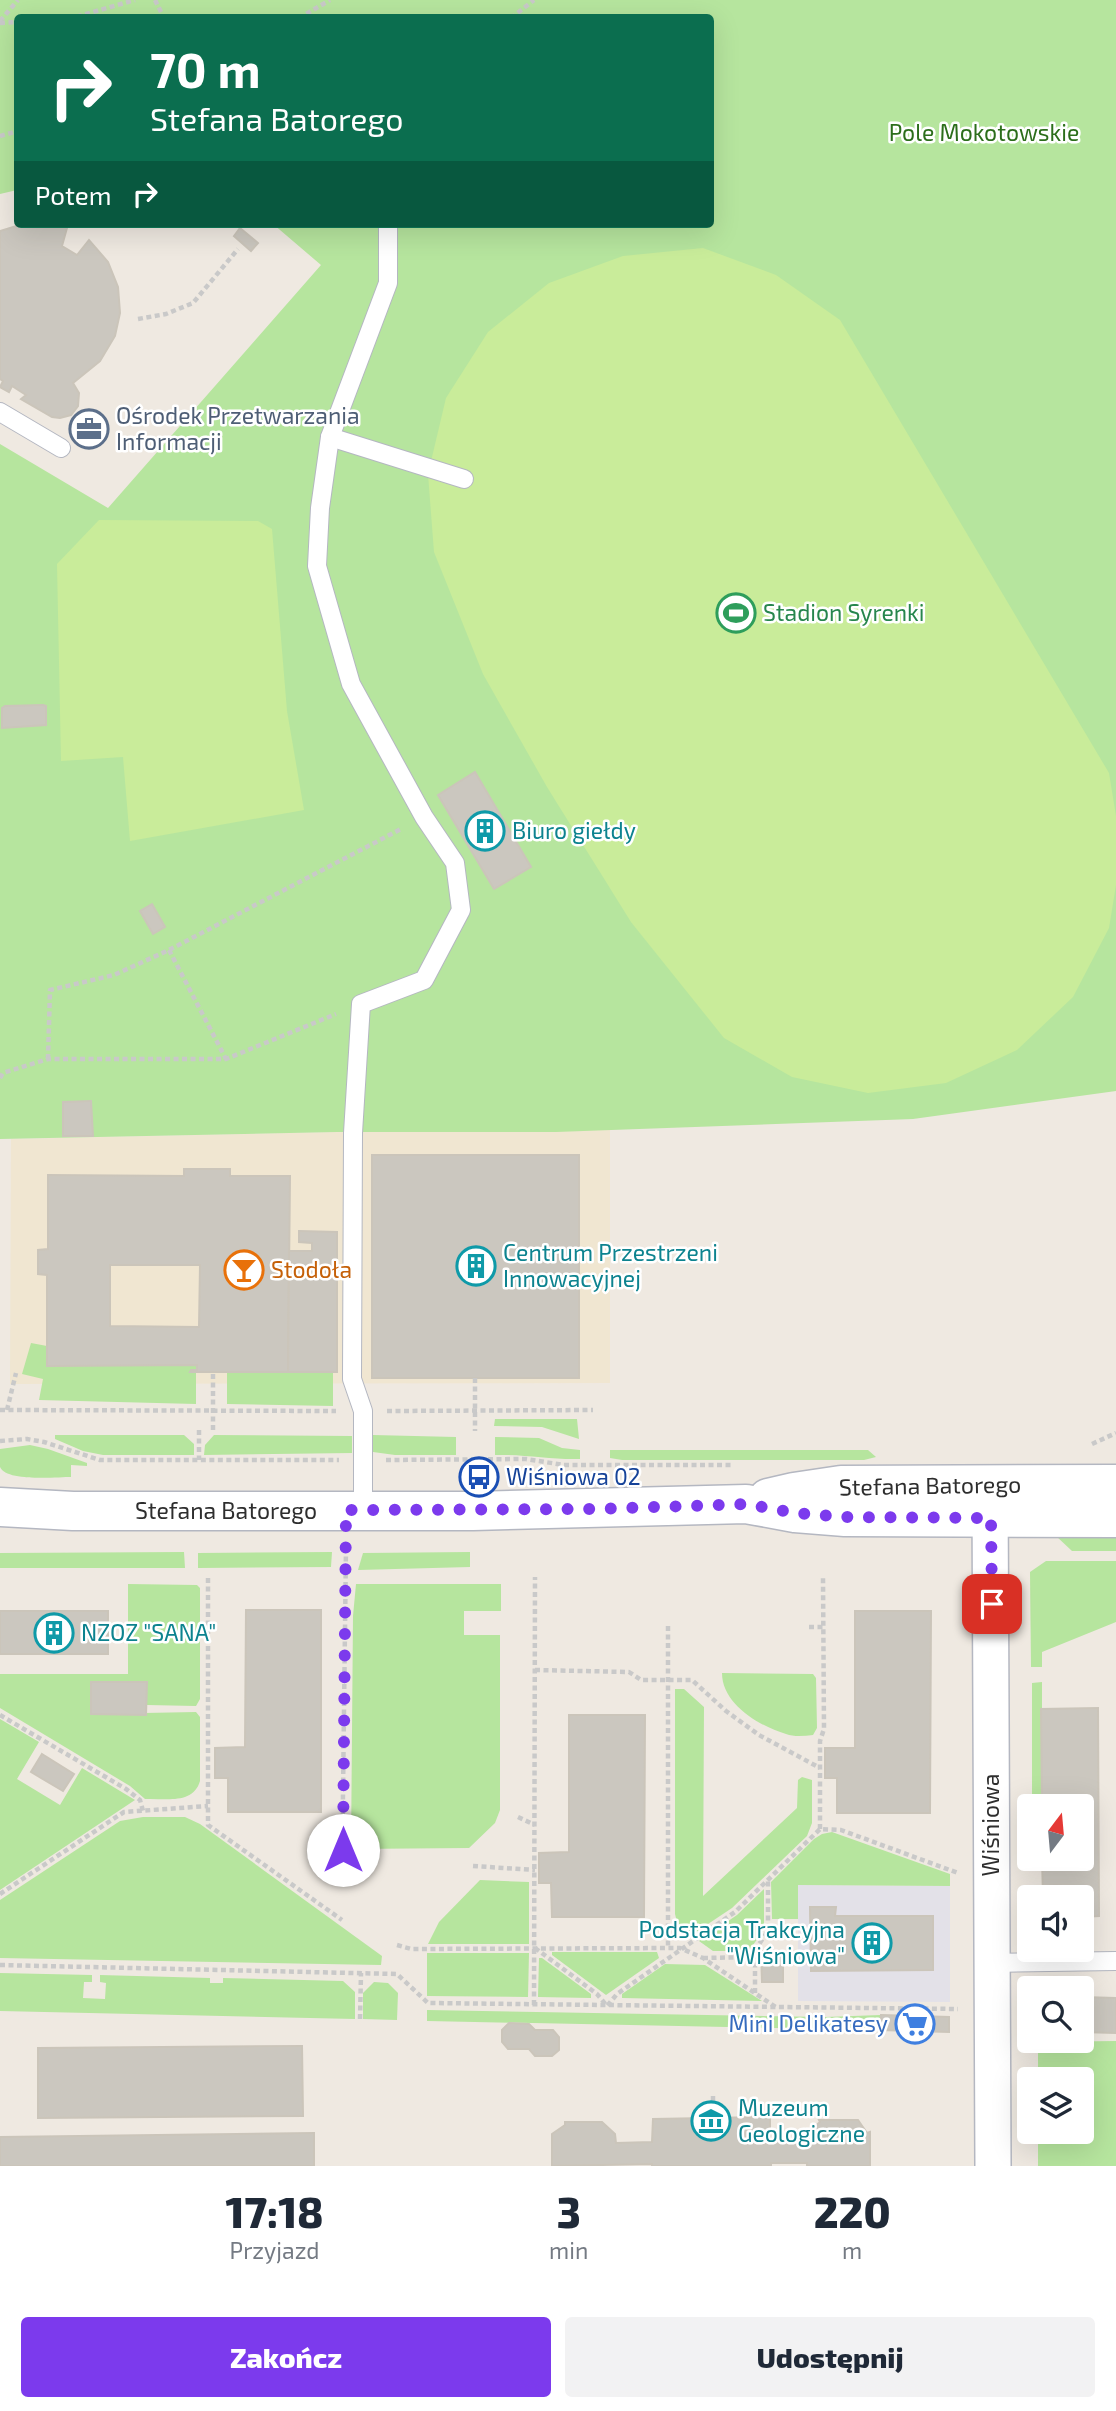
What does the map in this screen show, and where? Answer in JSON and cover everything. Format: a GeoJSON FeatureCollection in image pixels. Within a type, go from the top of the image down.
{"type":"FeatureCollection","features":[{"type":"Feature","properties":{"kind":"street","name":"Stefana Batorego"},"geometry":{"type":"LineString","coordinates":[[991,1501],[1116,1484]]}},
{"type":"Feature","properties":{"kind":"street","name":"Stefana Batorego"},"geometry":{"type":"LineString","coordinates":[[0,1507],[72,1511],[598,1509],[746,1504],[794,1492],[841,1485],[1116,1518]]}},
{"type":"Feature","properties":{"kind":"street","name":"Wiśniowa"},"geometry":{"type":"LineString","coordinates":[[991,1501],[993,2166]]}},
{"type":"Feature","properties":{"kind":"lane"},"geometry":{"type":"LineString","coordinates":[[355,1510],[364,1460],[363,1411],[352,1379],[353,1133],[361,1004],[424,980],[461,910],[455,863],[424,817],[351,684],[317,566],[320,508],[330,437],[388,283],[388,228]]}},
{"type":"Feature","properties":{"kind":"lane"},"geometry":{"type":"LineString","coordinates":[[0,412],[61,448]]}},
{"type":"Feature","properties":{"kind":"lane"},"geometry":{"type":"LineString","coordinates":[[330,437],[464,479]]}},
{"type":"Feature","properties":{"kind":"lane"},"geometry":{"type":"LineString","coordinates":[[991,1963],[1116,1961]]}},
{"type":"Feature","properties":{"kind":"path"},"geometry":{"type":"LineString","coordinates":[[0,22],[18,0]]}},
{"type":"Feature","properties":{"kind":"path"},"geometry":{"type":"LineString","coordinates":[[86,14],[135,0]]}},
{"type":"Feature","properties":{"kind":"path"},"geometry":{"type":"LineString","coordinates":[[306,14],[330,0]]}},
{"type":"Feature","properties":{"kind":"path"},"geometry":{"type":"LineString","coordinates":[[517,14],[534,0]]}},
{"type":"Feature","properties":{"kind":"path"},"geometry":{"type":"LineString","coordinates":[[138,318],[166,314],[193,303],[238,249]]}},
{"type":"Feature","properties":{"kind":"path"},"geometry":{"type":"LineString","coordinates":[[48,1059],[50,990],[114,975],[169,950],[424,817]]}},
{"type":"Feature","properties":{"kind":"path"},"geometry":{"type":"LineString","coordinates":[[169,950],[226,1059]]}},
{"type":"Feature","properties":{"kind":"path"},"geometry":{"type":"LineString","coordinates":[[0,1077],[3,1073],[48,1059],[226,1059],[361,1004]]}},
{"type":"Feature","properties":{"kind":"path"},"geometry":{"type":"LineString","coordinates":[[212,1430],[213,1372]]}},
{"type":"Feature","properties":{"kind":"path"},"geometry":{"type":"LineString","coordinates":[[7,1410],[16,1373]]}},
{"type":"Feature","properties":{"kind":"path"},"geometry":{"type":"LineString","coordinates":[[475,1378],[475,1431]]}},
{"type":"Feature","properties":{"kind":"path"},"geometry":{"type":"LineString","coordinates":[[0,1410],[593,1410]]}},
{"type":"Feature","properties":{"kind":"path"},"geometry":{"type":"LineString","coordinates":[[199,1430],[200,1460]]}},
{"type":"Feature","properties":{"kind":"path"},"geometry":{"type":"LineString","coordinates":[[1092,1444],[1116,1433]]}},
{"type":"Feature","properties":{"kind":"path"},"geometry":{"type":"LineString","coordinates":[[0,1441],[27,1439],[44,1442],[100,1460],[526,1459],[564,1465],[744,1465]]}},
{"type":"Feature","properties":{"kind":"path"},"geometry":{"type":"LineString","coordinates":[[342,1875],[355,1510]]}},
{"type":"Feature","properties":{"kind":"path"},"geometry":{"type":"LineString","coordinates":[[534,2005],[535,1577]]}},
{"type":"Feature","properties":{"kind":"path"},"geometry":{"type":"LineString","coordinates":[[607,2006],[617,1993],[735,1912],[820,1829],[820,1741],[824,1729],[824,1577]]}},
{"type":"Feature","properties":{"kind":"path"},"geometry":{"type":"LineString","coordinates":[[208,1578],[208,1825],[342,1920]]}},
{"type":"Feature","properties":{"kind":"path"},"geometry":{"type":"LineString","coordinates":[[668,1626],[668,1948]]}},
{"type":"Feature","properties":{"kind":"path"},"geometry":{"type":"LineString","coordinates":[[809,1627],[823,1627]]}},
{"type":"Feature","properties":{"kind":"path"},"geometry":{"type":"LineString","coordinates":[[535,1670],[629,1672],[641,1680],[692,1680],[758,1735],[820,1768]]}},
{"type":"Feature","properties":{"kind":"path"},"geometry":{"type":"LineString","coordinates":[[0,1714],[126,1789],[140,1800],[143,1811]]}},
{"type":"Feature","properties":{"kind":"path"},"geometry":{"type":"LineString","coordinates":[[0,1894],[124,1812],[208,1806]]}},
{"type":"Feature","properties":{"kind":"path"},"geometry":{"type":"LineString","coordinates":[[518,1817],[535,1825]]}},
{"type":"Feature","properties":{"kind":"path"},"geometry":{"type":"LineString","coordinates":[[820,1829],[841,1830],[958,1874]]}},
{"type":"Feature","properties":{"kind":"path"},"geometry":{"type":"LineString","coordinates":[[473,1866],[535,1870]]}},
{"type":"Feature","properties":{"kind":"path"},"geometry":{"type":"LineString","coordinates":[[755,1993],[755,1950],[768,1931],[768,1880]]}},
{"type":"Feature","properties":{"kind":"path"},"geometry":{"type":"LineString","coordinates":[[397,1945],[411,1950],[680,1948],[703,1958],[777,2008]]}},
{"type":"Feature","properties":{"kind":"path"},"geometry":{"type":"LineString","coordinates":[[535,1948],[597,1994],[607,2006]]}},
{"type":"Feature","properties":{"kind":"path"},"geometry":{"type":"LineString","coordinates":[[703,1958],[755,1957]]}},
{"type":"Feature","properties":{"kind":"path"},"geometry":{"type":"LineString","coordinates":[[0,1965],[397,1974],[428,2003],[958,2009]]}},
{"type":"Feature","properties":{"kind":"path"},"geometry":{"type":"LineString","coordinates":[[360,2019],[361,1973]]}},
{"type":"Feature","properties":{"kind":"path"},"geometry":{"type":"LineString","coordinates":[[713,2095],[713,2118]]}},
{"type":"Feature","properties":{"kind":"shaded area"},"geometry":{"type":"Polygon","coordinates":[[[610,1130],[610,1383],[10,1384],[11,1139],[337,1132],[610,1130]]]}},
{"type":"Feature","properties":{"kind":"shaded area","name":"Podstacja Trakcyjna \"Wiśniowa\""},"geometry":{"type":"Polygon","coordinates":[[[798,1885],[950,1886],[950,2002],[798,2001],[798,1885]]]}},
{"type":"Feature","properties":{"kind":"green space","name":"Pole Mokotowskie"},"geometry":{"type":"Polygon","coordinates":[[[0,0],[1116,0],[1116,1091],[913,1119],[556,1132],[337,1132],[0,1139],[0,444],[108,508],[321,265],[278,228],[714,228],[714,14],[14,14],[14,191],[0,194],[0,0]]]}},
{"type":"Feature","properties":{"kind":"green space","name":"Stadion Syrenki"},"geometry":{"type":"Polygon","coordinates":[[[703,248],[776,275],[840,320],[1109,773],[1116,816],[1116,885],[1109,928],[1073,997],[1017,1050],[946,1083],[868,1093],[792,1077],[724,1038],[631,922],[547,787],[483,674],[434,552],[428,474],[446,398],[488,332],[549,283],[623,256],[703,248]]]}},
{"type":"Feature","properties":{"kind":"green space"},"geometry":{"type":"Polygon","coordinates":[[[99,520],[258,521],[272,529],[287,711],[304,810],[130,841],[123,757],[61,761],[57,564],[99,520]]]}},
{"type":"Feature","properties":{"kind":"green space"},"geometry":{"type":"Polygon","coordinates":[[[31,1343],[47,1346],[48,1366],[197,1365],[197,1370],[191,1372],[196,1372],[196,1404],[39,1400],[43,1379],[22,1374],[31,1343]]]}},
{"type":"Feature","properties":{"kind":"green space"},"geometry":{"type":"Polygon","coordinates":[[[227,1372],[333,1372],[333,1406],[227,1404],[227,1372]]]}},
{"type":"Feature","properties":{"kind":"green space"},"geometry":{"type":"Polygon","coordinates":[[[495,1419],[577,1419],[579,1439],[542,1427],[494,1426],[495,1419]]]}},
{"type":"Feature","properties":{"kind":"green space"},"geometry":{"type":"Polygon","coordinates":[[[55,1435],[184,1435],[194,1444],[194,1455],[103,1455],[83,1451],[55,1439],[55,1435]]]}},
{"type":"Feature","properties":{"kind":"green space"},"geometry":{"type":"Polygon","coordinates":[[[214,1435],[352,1436],[352,1453],[204,1455],[205,1445],[214,1435]]]}},
{"type":"Feature","properties":{"kind":"green space"},"geometry":{"type":"Polygon","coordinates":[[[373,1435],[456,1437],[456,1455],[395,1455],[373,1452],[373,1435]]]}},
{"type":"Feature","properties":{"kind":"green space"},"geometry":{"type":"Polygon","coordinates":[[[495,1437],[539,1438],[562,1448],[580,1450],[580,1459],[495,1455],[495,1437]]]}},
{"type":"Feature","properties":{"kind":"green space"},"geometry":{"type":"Polygon","coordinates":[[[30,1445],[87,1463],[87,1466],[71,1465],[71,1477],[21,1477],[4,1472],[0,1467],[0,1449],[30,1445]]]}},
{"type":"Feature","properties":{"kind":"green space"},"geometry":{"type":"Polygon","coordinates":[[[610,1450],[868,1450],[876,1457],[864,1460],[622,1460],[610,1458],[610,1450]]]}},
{"type":"Feature","properties":{"kind":"green space"},"geometry":{"type":"Polygon","coordinates":[[[1116,1530],[1116,1551],[1072,1551],[1055,1535],[1116,1530]]]}},
{"type":"Feature","properties":{"kind":"green space"},"geometry":{"type":"Polygon","coordinates":[[[184,1552],[185,1568],[0,1568],[0,1553],[184,1552]]]}},
{"type":"Feature","properties":{"kind":"green space"},"geometry":{"type":"Polygon","coordinates":[[[332,1552],[331,1567],[198,1568],[198,1553],[332,1552]]]}},
{"type":"Feature","properties":{"kind":"green space"},"geometry":{"type":"Polygon","coordinates":[[[470,1552],[470,1567],[358,1570],[363,1553],[470,1552]]]}},
{"type":"Feature","properties":{"kind":"green space"},"geometry":{"type":"Polygon","coordinates":[[[1046,1561],[1116,1561],[1116,1622],[1042,1652],[1042,1667],[1031,1667],[1030,1572],[1046,1561]]]}},
{"type":"Feature","properties":{"kind":"green space"},"geometry":{"type":"Polygon","coordinates":[[[128,1584],[197,1585],[200,1588],[200,1699],[196,1706],[147,1705],[146,1682],[92,1682],[91,1714],[196,1712],[200,1717],[200,1781],[191,1794],[178,1799],[145,1799],[130,1786],[0,1708],[0,1674],[128,1674],[128,1584]]]}},
{"type":"Feature","properties":{"kind":"green space"},"geometry":{"type":"Polygon","coordinates":[[[356,1584],[501,1584],[501,1611],[464,1611],[464,1635],[500,1635],[500,1810],[495,1823],[469,1848],[351,1849],[353,1616],[356,1584]]]}},
{"type":"Feature","properties":{"kind":"green space"},"geometry":{"type":"Polygon","coordinates":[[[722,1673],[813,1674],[816,1678],[817,1728],[813,1735],[789,1735],[754,1719],[735,1704],[728,1694],[722,1673]]]}},
{"type":"Feature","properties":{"kind":"green space"},"geometry":{"type":"Polygon","coordinates":[[[1042,1682],[1042,1794],[1032,1794],[1032,1683],[1042,1682]]]}},
{"type":"Feature","properties":{"kind":"green space"},"geometry":{"type":"Polygon","coordinates":[[[675,1689],[684,1689],[704,1707],[703,1896],[797,1808],[798,1780],[802,1777],[812,1780],[812,1823],[807,1836],[732,1908],[690,1936],[679,1930],[675,1914],[675,1689]]]}},
{"type":"Feature","properties":{"kind":"green space"},"geometry":{"type":"Polygon","coordinates":[[[0,1719],[39,1742],[17,1779],[60,1805],[82,1768],[135,1800],[0,1890],[0,1719]]]}},
{"type":"Feature","properties":{"kind":"green space"},"geometry":{"type":"Polygon","coordinates":[[[143,1817],[185,1817],[200,1824],[382,1956],[381,1965],[0,1958],[0,1900],[120,1821],[143,1817]]]}},
{"type":"Feature","properties":{"kind":"green space"},"geometry":{"type":"Polygon","coordinates":[[[832,1832],[950,1874],[950,1886],[798,1885],[798,1919],[772,1919],[771,1882],[814,1839],[832,1832]]]}},
{"type":"Feature","properties":{"kind":"green space"},"geometry":{"type":"Polygon","coordinates":[[[480,1880],[529,1882],[529,1944],[428,1944],[439,1922],[480,1880]]]}},
{"type":"Feature","properties":{"kind":"green space"},"geometry":{"type":"Polygon","coordinates":[[[764,1889],[764,1929],[749,1951],[713,1951],[699,1941],[737,1915],[764,1889]]]}},
{"type":"Feature","properties":{"kind":"green space"},"geometry":{"type":"Polygon","coordinates":[[[552,1952],[657,1952],[659,1958],[606,1995],[552,1955],[552,1952]]]}},
{"type":"Feature","properties":{"kind":"green space"},"geometry":{"type":"Polygon","coordinates":[[[427,1953],[529,1953],[528,1997],[427,1996],[427,1953]]]}},
{"type":"Feature","properties":{"kind":"green space"},"geometry":{"type":"Polygon","coordinates":[[[539,1958],[591,1994],[591,1998],[538,1997],[539,1958]]]}},
{"type":"Feature","properties":{"kind":"green space"},"geometry":{"type":"Polygon","coordinates":[[[665,1964],[705,1965],[762,2001],[622,1998],[622,1994],[665,1964]]]}},
{"type":"Feature","properties":{"kind":"green space"},"geometry":{"type":"Polygon","coordinates":[[[0,1973],[92,1975],[92,1982],[84,1982],[83,1998],[105,1999],[106,1983],[100,1982],[100,1975],[210,1978],[210,1983],[223,1983],[223,1978],[343,1981],[355,1992],[355,2019],[0,2011],[0,1973]]]}},
{"type":"Feature","properties":{"kind":"green space"},"geometry":{"type":"Polygon","coordinates":[[[374,1982],[388,1983],[398,1993],[397,2020],[363,2019],[363,1993],[374,1982]]]}},
{"type":"Feature","properties":{"kind":"green space"},"geometry":{"type":"Polygon","coordinates":[[[427,2010],[825,2017],[881,2015],[880,2030],[427,2021],[427,2010]]]}},
{"type":"Feature","properties":{"kind":"green space"},"geometry":{"type":"Polygon","coordinates":[[[1094,2041],[1116,2041],[1116,2166],[1038,2166],[1038,2144],[1094,2144],[1094,2067],[1038,2067],[1038,2053],[1094,2053],[1094,2041]]]}},
{"type":"Feature","properties":{"kind":"building"},"geometry":{"type":"Polygon","coordinates":[[[14,227],[67,228],[62,246],[77,255],[89,240],[108,262],[118,287],[120,313],[115,336],[100,361],[73,383],[79,393],[78,406],[71,415],[52,417],[21,399],[26,395],[12,386],[9,392],[0,387],[3,381],[0,379],[0,231],[14,227]]]}},
{"type":"Feature","properties":{"kind":"building"},"geometry":{"type":"Polygon","coordinates":[[[240,228],[258,243],[251,251],[234,236],[240,228]]]}},
{"type":"Feature","properties":{"kind":"building"},"geometry":{"type":"Polygon","coordinates":[[[5,706],[46,706],[46,725],[2,728],[2,708],[5,706]]]}},
{"type":"Feature","properties":{"kind":"building","name":"Biuro giełdy"},"geometry":{"type":"Polygon","coordinates":[[[475,772],[531,867],[494,889],[438,795],[475,772]]]}},
{"type":"Feature","properties":{"kind":"building"},"geometry":{"type":"Polygon","coordinates":[[[152,904],[165,927],[153,934],[140,911],[152,904]]]}},
{"type":"Feature","properties":{"kind":"building"},"geometry":{"type":"Polygon","coordinates":[[[91,1101],[93,1136],[63,1136],[63,1102],[91,1101]]]}},
{"type":"Feature","properties":{"kind":"building","name":"Centrum Przestrzeni Innowacyjnej"},"geometry":{"type":"Polygon","coordinates":[[[372,1155],[579,1155],[579,1378],[372,1378],[372,1155]]]}},
{"type":"Feature","properties":{"kind":"building","name":"Stodoła"},"geometry":{"type":"Polygon","coordinates":[[[184,1169],[230,1169],[230,1176],[290,1176],[288,1372],[190,1372],[197,1370],[197,1365],[47,1366],[47,1275],[38,1274],[38,1250],[48,1249],[48,1175],[184,1176],[184,1169]],[[110,1265],[110,1326],[199,1327],[200,1265],[110,1265]]]}},
{"type":"Feature","properties":{"kind":"building"},"geometry":{"type":"Polygon","coordinates":[[[299,1231],[337,1232],[337,1372],[288,1372],[289,1251],[312,1251],[312,1243],[299,1242],[299,1231]]]}},
{"type":"Feature","properties":{"kind":"building"},"geometry":{"type":"Polygon","coordinates":[[[246,1610],[321,1610],[321,1812],[228,1812],[228,1778],[215,1778],[215,1748],[245,1747],[246,1610]]]}},
{"type":"Feature","properties":{"kind":"building","name":"NZOZ \"SANA\""},"geometry":{"type":"Polygon","coordinates":[[[0,1611],[108,1611],[108,1654],[0,1654],[0,1611]]]}},
{"type":"Feature","properties":{"kind":"building"},"geometry":{"type":"Polygon","coordinates":[[[855,1611],[931,1611],[930,1813],[837,1813],[837,1778],[825,1778],[825,1748],[855,1748],[855,1611]]]}},
{"type":"Feature","properties":{"kind":"building"},"geometry":{"type":"Polygon","coordinates":[[[91,1682],[147,1682],[146,1715],[91,1714],[91,1682]]]}},
{"type":"Feature","properties":{"kind":"building"},"geometry":{"type":"Polygon","coordinates":[[[1098,1708],[1099,1916],[1094,1916],[1094,1885],[1043,1885],[1042,1871],[1094,1871],[1094,1794],[1042,1794],[1041,1709],[1098,1708]]]}},
{"type":"Feature","properties":{"kind":"building"},"geometry":{"type":"Polygon","coordinates":[[[569,1715],[645,1715],[644,1917],[552,1917],[551,1883],[539,1883],[539,1853],[569,1852],[569,1715]]]}},
{"type":"Feature","properties":{"kind":"building"},"geometry":{"type":"Polygon","coordinates":[[[42,1754],[74,1774],[63,1791],[31,1772],[42,1754]]]}},
{"type":"Feature","properties":{"kind":"building","name":"Podstacja Trakcyjna \"Wiśniowa\""},"geometry":{"type":"Polygon","coordinates":[[[810,1907],[836,1907],[835,1916],[933,1916],[933,1970],[811,1971],[810,1907]]]}},
{"type":"Feature","properties":{"kind":"building"},"geometry":{"type":"Polygon","coordinates":[[[761,1951],[783,1951],[783,1982],[762,1982],[761,1951]]]}},
{"type":"Feature","properties":{"kind":"building"},"geometry":{"type":"Polygon","coordinates":[[[1094,1997],[1116,1998],[1116,2033],[1094,2032],[1094,1997]]]}},
{"type":"Feature","properties":{"kind":"building","name":"Mini Delikatesy"},"geometry":{"type":"Polygon","coordinates":[[[881,2015],[949,2017],[949,2032],[880,2030],[881,2015]]]}},
{"type":"Feature","properties":{"kind":"building"},"geometry":{"type":"Polygon","coordinates":[[[509,2023],[529,2024],[535,2030],[553,2030],[559,2037],[559,2050],[552,2056],[535,2056],[529,2049],[508,2049],[502,2042],[502,2030],[509,2023]]]}},
{"type":"Feature","properties":{"kind":"building"},"geometry":{"type":"Polygon","coordinates":[[[302,2046],[303,2116],[38,2118],[38,2048],[302,2046]]]}},
{"type":"Feature","properties":{"kind":"building"},"geometry":{"type":"Polygon","coordinates":[[[770,2117],[770,2141],[807,2141],[807,2133],[819,2120],[858,2120],[867,2133],[870,2132],[870,2166],[771,2163],[771,2166],[552,2166],[552,2134],[565,2125],[565,2122],[602,2122],[615,2134],[616,2143],[652,2142],[653,2119],[770,2117]]]}},
{"type":"Feature","properties":{"kind":"building"},"geometry":{"type":"Polygon","coordinates":[[[314,2133],[314,2166],[0,2166],[0,2137],[314,2133]]]}},
{"type":"Feature","properties":{"kind":"place","name":"Ośrodek Przetwarzania Informacji"},"geometry":{"type":"Point","coordinates":[89,429]}},
{"type":"Feature","properties":{"kind":"place","name":"Stadion Syrenki"},"geometry":{"type":"Point","coordinates":[736,613]}},
{"type":"Feature","properties":{"kind":"place","name":"Biuro giełdy"},"geometry":{"type":"Point","coordinates":[485,831]}},
{"type":"Feature","properties":{"kind":"place","name":"Centrum Przestrzeni Innowacyjnej"},"geometry":{"type":"Point","coordinates":[476,1266]}},
{"type":"Feature","properties":{"kind":"place","name":"Stodoła"},"geometry":{"type":"Point","coordinates":[244,1270]}},
{"type":"Feature","properties":{"kind":"place","name":"Wiśniowa 02"},"geometry":{"type":"Point","coordinates":[479,1477]}},
{"type":"Feature","properties":{"kind":"place","name":"NZOZ \"SANA\""},"geometry":{"type":"Point","coordinates":[54,1633]}},
{"type":"Feature","properties":{"kind":"place","name":"Podstacja Trakcyjna \"Wiśniowa\""},"geometry":{"type":"Point","coordinates":[872,1943]}},
{"type":"Feature","properties":{"kind":"place","name":"Mini Delikatesy"},"geometry":{"type":"Point","coordinates":[915,2024]}},
{"type":"Feature","properties":{"kind":"place","name":"Muzeum Geologiczne"},"geometry":{"type":"Point","coordinates":[711,2121]}},
{"type":"Feature","properties":{"kind":"route"},"geometry":{"type":"LineString","coordinates":[[343,1850],[346,1510],[473,1511],[746,1504],[795,1513],[845,1517],[991,1518],[992,1604]]}}]}
